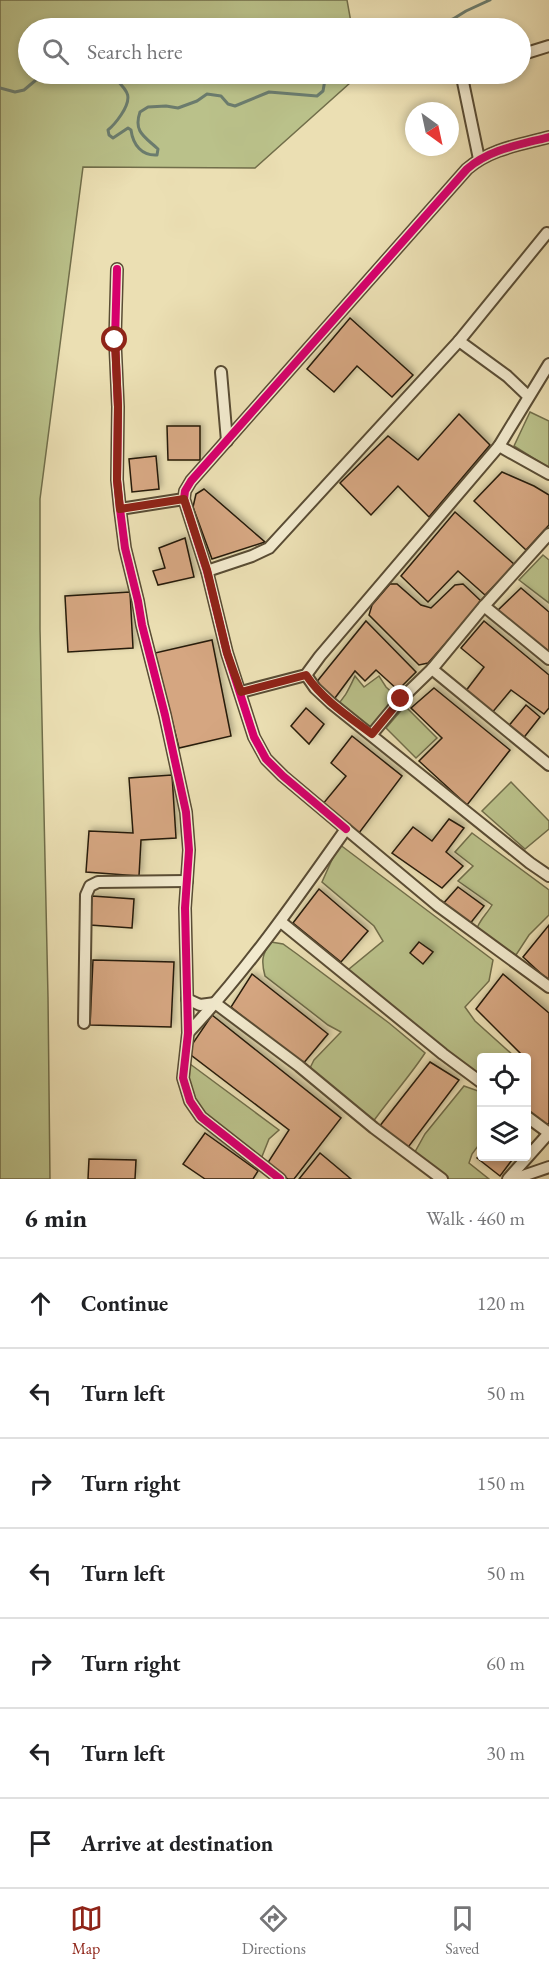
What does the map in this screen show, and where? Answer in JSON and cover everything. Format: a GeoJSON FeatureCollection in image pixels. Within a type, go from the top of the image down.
{"type":"FeatureCollection","features":[{"type":"Feature","properties":{"kind":"street"},"geometry":{"type":"LineString","coordinates":[[531,52],[549,46]]}},
{"type":"Feature","properties":{"kind":"street"},"geometry":{"type":"LineString","coordinates":[[463,84],[479,159]]}},
{"type":"Feature","properties":{"kind":"street"},"geometry":{"type":"LineString","coordinates":[[549,137],[495,151],[479,159],[467,170],[190,481],[184,499],[207,570],[227,653],[254,737],[266,759],[283,776],[437,905],[549,987]]}},
{"type":"Feature","properties":{"kind":"street"},"geometry":{"type":"LineString","coordinates":[[207,570],[252,556],[269,548],[459,341],[547,233]]}},
{"type":"Feature","properties":{"kind":"street"},"geometry":{"type":"LineString","coordinates":[[117,269],[115,340],[118,407],[117,480],[120,509],[125,548],[186,812],[189,850],[185,908],[188,1033],[183,1078],[190,1101],[201,1117],[280,1179]]}},
{"type":"Feature","properties":{"kind":"street"},"geometry":{"type":"LineString","coordinates":[[459,341],[507,376],[528,396]]}},
{"type":"Feature","properties":{"kind":"street"},"geometry":{"type":"LineString","coordinates":[[241,692],[306,675],[499,447],[549,364]]}},
{"type":"Feature","properties":{"kind":"street"},"geometry":{"type":"LineString","coordinates":[[221,372],[227,441]]}},
{"type":"Feature","properties":{"kind":"street"},"geometry":{"type":"LineString","coordinates":[[499,447],[549,474]]}},
{"type":"Feature","properties":{"kind":"street"},"geometry":{"type":"LineString","coordinates":[[120,509],[184,499]]}},
{"type":"Feature","properties":{"kind":"street"},"geometry":{"type":"LineString","coordinates":[[372,734],[401,699],[432,669],[484,606],[547,539]]}},
{"type":"Feature","properties":{"kind":"street"},"geometry":{"type":"LineString","coordinates":[[484,606],[549,659]]}},
{"type":"Feature","properties":{"kind":"street"},"geometry":{"type":"LineString","coordinates":[[432,669],[549,765]]}},
{"type":"Feature","properties":{"kind":"street"},"geometry":{"type":"LineString","coordinates":[[306,675],[315,688],[331,703],[549,876]]}},
{"type":"Feature","properties":{"kind":"street"},"geometry":{"type":"LineString","coordinates":[[188,1033],[215,1004],[281,922],[346,829]]}},
{"type":"Feature","properties":{"kind":"street"},"geometry":{"type":"LineString","coordinates":[[84,1023],[86,895],[90,886],[98,882],[187,881]]}},
{"type":"Feature","properties":{"kind":"street"},"geometry":{"type":"LineString","coordinates":[[281,922],[477,1079]]}},
{"type":"Feature","properties":{"kind":"street"},"geometry":{"type":"LineString","coordinates":[[187,999],[200,1005],[215,1004],[291,1060],[374,1128],[442,1179]]}},
{"type":"Feature","properties":{"kind":"street"},"geometry":{"type":"LineString","coordinates":[[508,1179],[549,1133],[531,1120]]}},
{"type":"Feature","properties":{"kind":"street"},"geometry":{"type":"LineString","coordinates":[[514,1179],[549,1167]]}},
{"type":"Feature","properties":{"kind":"green space"},"geometry":{"type":"Polygon","coordinates":[[[0,0],[347,0],[350,18],[18,18],[18,84],[349,84],[255,168],[83,167],[40,499],[40,629],[50,1179],[0,1179],[0,0]]]}},
{"type":"Feature","properties":{"kind":"green space"},"geometry":{"type":"Polygon","coordinates":[[[530,412],[549,421],[549,468],[514,446],[530,412]]]}},
{"type":"Feature","properties":{"kind":"green space"},"geometry":{"type":"Polygon","coordinates":[[[543,555],[549,560],[549,603],[519,580],[543,555]]]}},
{"type":"Feature","properties":{"kind":"green space"},"geometry":{"type":"Polygon","coordinates":[[[355,676],[364,687],[379,676],[386,687],[397,697],[369,734],[332,710],[343,698],[355,676]]]}},
{"type":"Feature","properties":{"kind":"green space"},"geometry":{"type":"Polygon","coordinates":[[[405,706],[437,738],[416,758],[386,728],[405,706]]]}},
{"type":"Feature","properties":{"kind":"green space"},"geometry":{"type":"Polygon","coordinates":[[[511,782],[549,821],[549,829],[525,849],[482,811],[511,782]]]}},
{"type":"Feature","properties":{"kind":"green space"},"geometry":{"type":"Polygon","coordinates":[[[472,833],[549,890],[549,915],[529,935],[516,955],[476,931],[492,905],[458,881],[473,866],[455,852],[472,833]]]}},
{"type":"Feature","properties":{"kind":"green space"},"geometry":{"type":"Polygon","coordinates":[[[339,844],[493,960],[489,981],[465,1007],[475,1021],[511,1053],[477,1053],[477,1077],[343,974],[383,941],[374,926],[322,882],[339,844]]]}},
{"type":"Feature","properties":{"kind":"green space"},"geometry":{"type":"Polygon","coordinates":[[[271,942],[283,944],[297,954],[425,1053],[370,1126],[313,1076],[310,1068],[314,1060],[341,1032],[328,1025],[265,976],[263,958],[271,942]]]}},
{"type":"Feature","properties":{"kind":"green space"},"geometry":{"type":"Polygon","coordinates":[[[186,1061],[279,1130],[269,1139],[261,1159],[202,1113],[188,1088],[186,1061]]]}},
{"type":"Feature","properties":{"kind":"green space"},"geometry":{"type":"Polygon","coordinates":[[[464,1086],[477,1091],[477,1147],[469,1163],[489,1179],[437,1179],[411,1159],[425,1134],[464,1086]]]}},
{"type":"Feature","properties":{"kind":"building"},"geometry":{"type":"Polygon","coordinates":[[[350,318],[413,375],[392,397],[357,366],[334,392],[307,369],[350,318]]]}},
{"type":"Feature","properties":{"kind":"building"},"geometry":{"type":"Polygon","coordinates":[[[459,414],[490,445],[429,517],[398,486],[371,515],[340,483],[388,436],[418,460],[459,414]]]}},
{"type":"Feature","properties":{"kind":"building"},"geometry":{"type":"Polygon","coordinates":[[[167,426],[200,426],[200,460],[168,460],[167,426]]]}},
{"type":"Feature","properties":{"kind":"building"},"geometry":{"type":"Polygon","coordinates":[[[156,456],[159,489],[132,492],[129,459],[156,456]]]}},
{"type":"Feature","properties":{"kind":"building"},"geometry":{"type":"Polygon","coordinates":[[[502,472],[549,495],[549,525],[526,550],[474,501],[502,472]]]}},
{"type":"Feature","properties":{"kind":"building"},"geometry":{"type":"Polygon","coordinates":[[[204,489],[265,542],[212,559],[193,507],[196,494],[204,489]]]}},
{"type":"Feature","properties":{"kind":"building"},"geometry":{"type":"Polygon","coordinates":[[[455,512],[515,565],[485,595],[458,571],[428,602],[401,576],[455,512]]]}},
{"type":"Feature","properties":{"kind":"building"},"geometry":{"type":"Polygon","coordinates":[[[185,538],[194,577],[158,585],[153,571],[165,568],[159,548],[185,538]]]}},
{"type":"Feature","properties":{"kind":"building"},"geometry":{"type":"Polygon","coordinates":[[[390,584],[397,584],[421,605],[431,608],[455,585],[463,584],[482,602],[428,663],[419,665],[369,615],[372,605],[390,584]]]}},
{"type":"Feature","properties":{"kind":"building"},"geometry":{"type":"Polygon","coordinates":[[[521,588],[549,612],[549,657],[495,613],[521,588]]]}},
{"type":"Feature","properties":{"kind":"building"},"geometry":{"type":"Polygon","coordinates":[[[130,592],[133,648],[68,652],[65,596],[130,592]]]}},
{"type":"Feature","properties":{"kind":"building"},"geometry":{"type":"Polygon","coordinates":[[[366,621],[416,672],[398,690],[376,670],[365,681],[355,671],[332,702],[315,684],[366,621]]]}},
{"type":"Feature","properties":{"kind":"building"},"geometry":{"type":"Polygon","coordinates":[[[484,621],[549,675],[549,708],[544,714],[511,690],[491,714],[465,692],[484,667],[461,648],[484,621]]]}},
{"type":"Feature","properties":{"kind":"building"},"geometry":{"type":"Polygon","coordinates":[[[212,640],[231,736],[179,748],[155,653],[212,640]]]}},
{"type":"Feature","properties":{"kind":"building"},"geometry":{"type":"Polygon","coordinates":[[[434,688],[510,750],[467,805],[419,761],[442,738],[411,708],[434,688]]]}},
{"type":"Feature","properties":{"kind":"building"},"geometry":{"type":"Polygon","coordinates":[[[526,705],[540,717],[522,740],[507,728],[526,705]]]}},
{"type":"Feature","properties":{"kind":"building"},"geometry":{"type":"Polygon","coordinates":[[[306,708],[324,724],[309,744],[291,726],[306,708]]]}},
{"type":"Feature","properties":{"kind":"building"},"geometry":{"type":"Polygon","coordinates":[[[352,736],[402,776],[359,833],[322,805],[346,776],[331,763],[352,736]]]}},
{"type":"Feature","properties":{"kind":"building"},"geometry":{"type":"Polygon","coordinates":[[[172,775],[176,838],[141,840],[139,876],[86,872],[89,831],[133,833],[129,778],[172,775]]]}},
{"type":"Feature","properties":{"kind":"building"},"geometry":{"type":"Polygon","coordinates":[[[449,819],[464,828],[446,852],[463,866],[442,888],[392,853],[413,827],[432,841],[449,819]]]}},
{"type":"Feature","properties":{"kind":"building"},"geometry":{"type":"Polygon","coordinates":[[[458,887],[484,906],[469,925],[442,905],[458,887]]]}},
{"type":"Feature","properties":{"kind":"building"},"geometry":{"type":"Polygon","coordinates":[[[319,889],[368,931],[341,962],[293,923],[319,889]]]}},
{"type":"Feature","properties":{"kind":"building"},"geometry":{"type":"Polygon","coordinates":[[[92,896],[134,899],[132,928],[90,925],[92,896]]]}},
{"type":"Feature","properties":{"kind":"building"},"geometry":{"type":"Polygon","coordinates":[[[549,925],[549,981],[523,957],[549,925]]]}},
{"type":"Feature","properties":{"kind":"building"},"geometry":{"type":"Polygon","coordinates":[[[419,942],[433,952],[423,964],[410,953],[419,942]]]}},
{"type":"Feature","properties":{"kind":"building"},"geometry":{"type":"Polygon","coordinates":[[[93,960],[174,962],[171,1027],[90,1025],[93,960]]]}},
{"type":"Feature","properties":{"kind":"building"},"geometry":{"type":"Polygon","coordinates":[[[252,974],[328,1034],[302,1065],[231,1007],[252,974]]]}},
{"type":"Feature","properties":{"kind":"building"},"geometry":{"type":"Polygon","coordinates":[[[503,974],[549,1013],[549,1123],[546,1125],[531,1114],[531,1053],[520,1053],[476,1009],[503,974]]]}},
{"type":"Feature","properties":{"kind":"building"},"geometry":{"type":"Polygon","coordinates":[[[212,1015],[341,1118],[294,1179],[288,1179],[267,1164],[289,1130],[187,1052],[212,1015]]]}},
{"type":"Feature","properties":{"kind":"building"},"geometry":{"type":"Polygon","coordinates":[[[430,1062],[459,1080],[406,1150],[379,1127],[430,1062]]]}},
{"type":"Feature","properties":{"kind":"building"},"geometry":{"type":"Polygon","coordinates":[[[205,1133],[258,1171],[253,1179],[205,1179],[183,1164],[205,1133]]]}},
{"type":"Feature","properties":{"kind":"building"},"geometry":{"type":"Polygon","coordinates":[[[320,1153],[351,1179],[299,1179],[320,1153]]]}},
{"type":"Feature","properties":{"kind":"building"},"geometry":{"type":"Polygon","coordinates":[[[89,1159],[136,1160],[135,1179],[88,1179],[89,1159]]]}},
{"type":"Feature","properties":{"kind":"building"},"geometry":{"type":"Polygon","coordinates":[[[481,1161],[511,1161],[500,1176],[481,1161]]]}},
{"type":"Feature","properties":{"kind":"waterway"},"geometry":{"type":"LineString","coordinates":[[455,18],[490,0]]}},
{"type":"Feature","properties":{"kind":"waterway"},"geometry":{"type":"LineString","coordinates":[[0,88],[15,92],[24,90],[31,84]]}},
{"type":"Feature","properties":{"kind":"waterway"},"geometry":{"type":"LineString","coordinates":[[120,84],[127,93],[127,102],[121,115],[108,130],[109,135],[113,138],[128,128],[139,149],[152,155],[157,155],[158,149],[145,137],[138,125],[140,112],[148,107],[178,108],[197,101],[207,94],[221,96],[228,104],[235,106],[269,92],[317,96],[323,91],[324,84]]}},
{"type":"Feature","properties":{"kind":"cycle path"},"geometry":{"type":"LineString","coordinates":[[346,829],[283,776],[266,759],[254,737],[227,653],[207,571],[184,499],[185,491],[191,481],[467,169],[495,152],[549,137]]}},
{"type":"Feature","properties":{"kind":"cycle path"},"geometry":{"type":"LineString","coordinates":[[117,269],[115,340],[118,407],[117,480],[120,509],[125,548],[186,812],[189,850],[185,908],[188,1033],[183,1078],[190,1101],[201,1117],[280,1179]]}},
{"type":"Feature","properties":{"kind":"route"},"geometry":{"type":"LineString","coordinates":[[115,340],[118,407],[117,480],[120,509],[184,499],[207,570],[227,653],[241,692],[306,675],[315,688],[331,703],[372,734],[401,699]]}}]}
